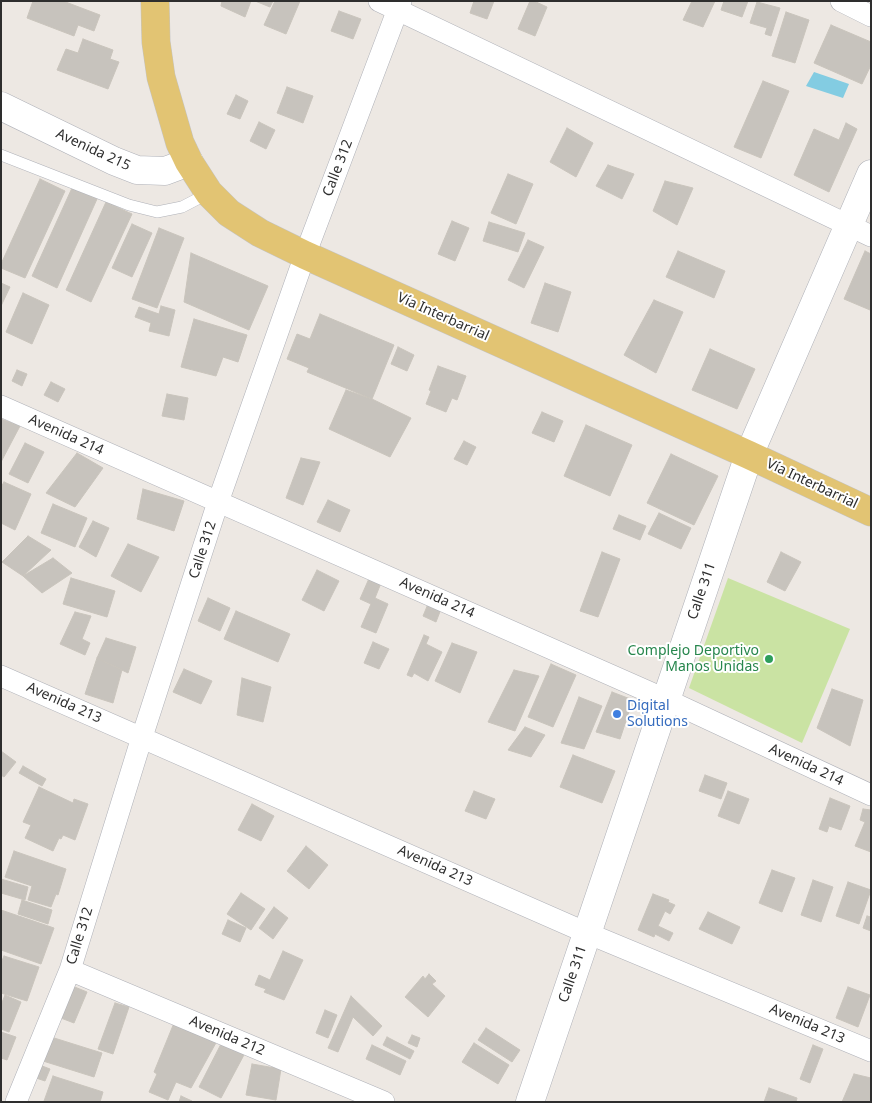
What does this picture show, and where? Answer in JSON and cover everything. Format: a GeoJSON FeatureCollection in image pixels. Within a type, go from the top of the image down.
{"type":"FeatureCollection","features":[{"type":"Feature","properties":{"kind":"main road","name":"Vía Interbarrial"},"geometry":{"type":"LineString","coordinates":[[155,1],[156,42],[161,77],[180,143],[189,162],[209,193],[229,213],[260,233],[306,255],[749,454],[871,512]]}},
{"type":"Feature","properties":{"kind":"street"},"geometry":{"type":"LineString","coordinates":[[841,1],[871,16]]}},
{"type":"Feature","properties":{"kind":"street"},"geometry":{"type":"LineString","coordinates":[[393,4],[860,231]]}},
{"type":"Feature","properties":{"kind":"street","name":"Calle 312"},"geometry":{"type":"LineString","coordinates":[[16,1102],[70,970],[142,737],[218,502],[393,4]]}},
{"type":"Feature","properties":{"kind":"street","name":"Avenida 215"},"geometry":{"type":"LineString","coordinates":[[1,106],[114,162],[137,170],[165,171],[189,162]]}},
{"type":"Feature","properties":{"kind":"street","name":"Calle 311"},"geometry":{"type":"LineString","coordinates":[[530,1102],[749,454],[860,231],[871,174]]}},
{"type":"Feature","properties":{"kind":"street","name":"Avenida 214"},"geometry":{"type":"LineString","coordinates":[[1,406],[665,699],[871,794]]}},
{"type":"Feature","properties":{"kind":"street","name":"Avenida 213"},"geometry":{"type":"LineString","coordinates":[[1,676],[587,932],[871,1051]]}},
{"type":"Feature","properties":{"kind":"street","name":"Avenida 212"},"geometry":{"type":"LineString","coordinates":[[70,970],[384,1102]]}},
{"type":"Feature","properties":{"kind":"lane"},"geometry":{"type":"LineString","coordinates":[[1,155],[129,205],[157,212],[182,207],[209,193]]}},
{"type":"Feature","properties":{"kind":"green space","name":"Complejo Deportivo Manos Unidas"},"geometry":{"type":"Polygon","coordinates":[[[728,578],[850,629],[802,743],[689,688],[728,578]]]}},
{"type":"Feature","properties":{"kind":"water"},"geometry":{"type":"Polygon","coordinates":[[[814,72],[849,84],[843,98],[806,86],[814,72]]]}},
{"type":"Feature","properties":{"kind":"building"},"geometry":{"type":"Polygon","coordinates":[[[33,1],[63,1],[100,15],[94,31],[78,25],[74,36],[27,18],[33,1]]]}},
{"type":"Feature","properties":{"kind":"building"},"geometry":{"type":"Polygon","coordinates":[[[222,1],[251,1],[245,17],[221,6],[222,1]]]}},
{"type":"Feature","properties":{"kind":"building"},"geometry":{"type":"Polygon","coordinates":[[[255,1],[273,1],[270,7],[255,1]]]}},
{"type":"Feature","properties":{"kind":"building"},"geometry":{"type":"Polygon","coordinates":[[[275,1],[300,1],[286,34],[264,25],[275,1]]]}},
{"type":"Feature","properties":{"kind":"building"},"geometry":{"type":"Polygon","coordinates":[[[474,1],[494,1],[487,19],[470,13],[474,1]]]}},
{"type":"Feature","properties":{"kind":"building"},"geometry":{"type":"Polygon","coordinates":[[[530,1],[547,7],[535,36],[518,29],[530,1]]]}},
{"type":"Feature","properties":{"kind":"building"},"geometry":{"type":"Polygon","coordinates":[[[692,1],[715,1],[703,27],[683,20],[692,1]]]}},
{"type":"Feature","properties":{"kind":"building"},"geometry":{"type":"Polygon","coordinates":[[[724,1],[748,1],[742,17],[721,10],[724,1]]]}},
{"type":"Feature","properties":{"kind":"building"},"geometry":{"type":"Polygon","coordinates":[[[757,2],[780,8],[771,36],[765,34],[767,28],[750,23],[757,2]]]}},
{"type":"Feature","properties":{"kind":"building"},"geometry":{"type":"Polygon","coordinates":[[[339,11],[361,19],[353,39],[331,31],[339,11]]]}},
{"type":"Feature","properties":{"kind":"building"},"geometry":{"type":"Polygon","coordinates":[[[786,12],[809,20],[795,63],[772,56],[786,12]]]}},
{"type":"Feature","properties":{"kind":"building"},"geometry":{"type":"Polygon","coordinates":[[[831,25],[871,42],[871,65],[862,84],[814,63],[831,25]]]}},
{"type":"Feature","properties":{"kind":"building"},"geometry":{"type":"Polygon","coordinates":[[[83,39],[113,50],[110,59],[119,62],[108,89],[57,70],[66,49],[78,53],[83,39]]]}},
{"type":"Feature","properties":{"kind":"building"},"geometry":{"type":"Polygon","coordinates":[[[763,81],[789,91],[761,158],[734,147],[763,81]]]}},
{"type":"Feature","properties":{"kind":"building"},"geometry":{"type":"Polygon","coordinates":[[[287,87],[313,96],[303,123],[277,113],[287,87]]]}},
{"type":"Feature","properties":{"kind":"building"},"geometry":{"type":"Polygon","coordinates":[[[236,95],[248,101],[240,119],[227,114],[236,95]]]}},
{"type":"Feature","properties":{"kind":"building"},"geometry":{"type":"Polygon","coordinates":[[[259,122],[275,130],[266,149],[250,141],[259,122]]]}},
{"type":"Feature","properties":{"kind":"building"},"geometry":{"type":"Polygon","coordinates":[[[846,123],[857,129],[829,192],[794,175],[814,129],[839,140],[846,123]]]}},
{"type":"Feature","properties":{"kind":"building"},"geometry":{"type":"Polygon","coordinates":[[[567,128],[593,143],[576,177],[550,162],[567,128]]]}},
{"type":"Feature","properties":{"kind":"building"},"geometry":{"type":"Polygon","coordinates":[[[608,165],[634,174],[622,199],[596,186],[608,165]]]}},
{"type":"Feature","properties":{"kind":"building"},"geometry":{"type":"Polygon","coordinates":[[[508,174],[533,184],[516,224],[491,213],[508,174]]]}},
{"type":"Feature","properties":{"kind":"building"},"geometry":{"type":"Polygon","coordinates":[[[40,179],[65,191],[25,278],[1,268],[1,264],[40,179]]]}},
{"type":"Feature","properties":{"kind":"building"},"geometry":{"type":"Polygon","coordinates":[[[665,181],[693,188],[677,225],[653,211],[665,181]]]}},
{"type":"Feature","properties":{"kind":"building"},"geometry":{"type":"Polygon","coordinates":[[[72,188],[97,199],[57,288],[32,276],[72,188]]]}},
{"type":"Feature","properties":{"kind":"building"},"geometry":{"type":"Polygon","coordinates":[[[106,202],[132,214],[91,302],[66,290],[106,202]]]}},
{"type":"Feature","properties":{"kind":"building"},"geometry":{"type":"Polygon","coordinates":[[[452,221],[469,228],[455,261],[438,254],[452,221]]]}},
{"type":"Feature","properties":{"kind":"building"},"geometry":{"type":"Polygon","coordinates":[[[489,222],[525,233],[518,252],[483,241],[489,222]]]}},
{"type":"Feature","properties":{"kind":"building"},"geometry":{"type":"Polygon","coordinates":[[[132,224],[152,233],[132,277],[112,268],[132,224]]]}},
{"type":"Feature","properties":{"kind":"building"},"geometry":{"type":"Polygon","coordinates":[[[159,228],[184,238],[157,308],[132,299],[159,228]]]}},
{"type":"Feature","properties":{"kind":"building"},"geometry":{"type":"Polygon","coordinates":[[[528,240],[544,247],[524,288],[508,280],[528,240]]]}},
{"type":"Feature","properties":{"kind":"building"},"geometry":{"type":"Polygon","coordinates":[[[678,251],[725,271],[714,298],[666,277],[678,251]]]}},
{"type":"Feature","properties":{"kind":"building"},"geometry":{"type":"Polygon","coordinates":[[[865,251],[871,254],[870,310],[844,299],[865,251]]]}},
{"type":"Feature","properties":{"kind":"building"},"geometry":{"type":"Polygon","coordinates":[[[191,253],[268,286],[249,330],[184,302],[191,253]]]}},
{"type":"Feature","properties":{"kind":"building"},"geometry":{"type":"Polygon","coordinates":[[[1,283],[10,287],[1,306],[1,283]]]}},
{"type":"Feature","properties":{"kind":"building"},"geometry":{"type":"Polygon","coordinates":[[[545,283],[571,292],[558,332],[531,323],[545,283]]]}},
{"type":"Feature","properties":{"kind":"building"},"geometry":{"type":"Polygon","coordinates":[[[23,293],[49,305],[32,344],[6,332],[23,293]]]}},
{"type":"Feature","properties":{"kind":"building"},"geometry":{"type":"Polygon","coordinates":[[[654,300],[683,312],[656,373],[624,355],[654,300]]]}},
{"type":"Feature","properties":{"kind":"building"},"geometry":{"type":"Polygon","coordinates":[[[161,306],[175,310],[169,336],[149,331],[151,323],[135,317],[139,307],[159,314],[161,306]]]}},
{"type":"Feature","properties":{"kind":"building"},"geometry":{"type":"Polygon","coordinates":[[[320,314],[394,345],[372,399],[307,372],[309,368],[287,359],[297,334],[310,339],[320,314]]]}},
{"type":"Feature","properties":{"kind":"building"},"geometry":{"type":"Polygon","coordinates":[[[194,319],[247,335],[238,362],[223,357],[216,376],[181,367],[194,319]]]}},
{"type":"Feature","properties":{"kind":"building"},"geometry":{"type":"Polygon","coordinates":[[[398,347],[414,355],[407,371],[391,364],[398,347]]]}},
{"type":"Feature","properties":{"kind":"building"},"geometry":{"type":"Polygon","coordinates":[[[710,349],[755,369],[737,409],[692,390],[710,349]]]}},
{"type":"Feature","properties":{"kind":"building"},"geometry":{"type":"Polygon","coordinates":[[[438,366],[466,376],[457,400],[452,398],[446,412],[426,404],[438,366]]]}},
{"type":"Feature","properties":{"kind":"building"},"geometry":{"type":"Polygon","coordinates":[[[17,370],[27,374],[22,386],[12,381],[17,370]]]}},
{"type":"Feature","properties":{"kind":"building"},"geometry":{"type":"Polygon","coordinates":[[[51,382],[65,389],[58,402],[44,395],[51,382]]]}},
{"type":"Feature","properties":{"kind":"building"},"geometry":{"type":"Polygon","coordinates":[[[346,390],[372,399],[411,418],[390,457],[329,429],[346,390]]]}},
{"type":"Feature","properties":{"kind":"building"},"geometry":{"type":"Polygon","coordinates":[[[167,394],[188,398],[184,420],[162,416],[167,394]]]}},
{"type":"Feature","properties":{"kind":"building"},"geometry":{"type":"Polygon","coordinates":[[[542,412],[563,421],[554,442],[532,433],[542,412]]]}},
{"type":"Feature","properties":{"kind":"building"},"geometry":{"type":"Polygon","coordinates":[[[1,419],[20,426],[1,462],[1,419]]]}},
{"type":"Feature","properties":{"kind":"building"},"geometry":{"type":"Polygon","coordinates":[[[586,425],[632,445],[610,496],[564,476],[586,425]]]}},
{"type":"Feature","properties":{"kind":"building"},"geometry":{"type":"Polygon","coordinates":[[[464,441],[476,447],[467,465],[454,459],[464,441]]]}},
{"type":"Feature","properties":{"kind":"building"},"geometry":{"type":"Polygon","coordinates":[[[25,443],[44,452],[28,483],[9,474],[25,443]]]}},
{"type":"Feature","properties":{"kind":"building"},"geometry":{"type":"Polygon","coordinates":[[[77,453],[103,468],[75,507],[46,493],[77,453]]]}},
{"type":"Feature","properties":{"kind":"building"},"geometry":{"type":"Polygon","coordinates":[[[671,454],[718,476],[694,525],[647,503],[671,454]]]}},
{"type":"Feature","properties":{"kind":"building"},"geometry":{"type":"Polygon","coordinates":[[[301,458],[320,462],[303,505],[286,498],[301,458]]]}},
{"type":"Feature","properties":{"kind":"building"},"geometry":{"type":"Polygon","coordinates":[[[4,482],[31,494],[15,530],[1,523],[1,487],[4,482]]]}},
{"type":"Feature","properties":{"kind":"building"},"geometry":{"type":"Polygon","coordinates":[[[143,489],[184,501],[174,531],[137,519],[143,489]]]}},
{"type":"Feature","properties":{"kind":"building"},"geometry":{"type":"Polygon","coordinates":[[[328,500],[350,510],[340,532],[317,522],[328,500]]]}},
{"type":"Feature","properties":{"kind":"building"},"geometry":{"type":"Polygon","coordinates":[[[53,504],[87,518],[75,547],[41,533],[53,504]]]}},
{"type":"Feature","properties":{"kind":"building"},"geometry":{"type":"Polygon","coordinates":[[[659,513],[691,528],[681,549],[648,534],[659,513]]]}},
{"type":"Feature","properties":{"kind":"building"},"geometry":{"type":"Polygon","coordinates":[[[619,515],[646,526],[640,540],[613,529],[619,515]]]}},
{"type":"Feature","properties":{"kind":"building"},"geometry":{"type":"Polygon","coordinates":[[[93,521],[109,528],[96,557],[79,547],[93,521]]]}},
{"type":"Feature","properties":{"kind":"building"},"geometry":{"type":"Polygon","coordinates":[[[28,536],[51,550],[23,576],[2,562],[28,536]]]}},
{"type":"Feature","properties":{"kind":"building"},"geometry":{"type":"Polygon","coordinates":[[[128,544],[159,557],[141,592],[111,576],[128,544]]]}},
{"type":"Feature","properties":{"kind":"building"},"geometry":{"type":"Polygon","coordinates":[[[602,552],[620,559],[598,617],[580,611],[602,552]]]}},
{"type":"Feature","properties":{"kind":"building"},"geometry":{"type":"Polygon","coordinates":[[[781,552],[801,562],[785,591],[767,582],[781,552]]]}},
{"type":"Feature","properties":{"kind":"building"},"geometry":{"type":"Polygon","coordinates":[[[53,558],[72,573],[42,593],[23,576],[53,558]]]}},
{"type":"Feature","properties":{"kind":"building"},"geometry":{"type":"Polygon","coordinates":[[[317,570],[339,581],[324,611],[302,600],[317,570]]]}},
{"type":"Feature","properties":{"kind":"building"},"geometry":{"type":"Polygon","coordinates":[[[371,574],[383,578],[375,598],[388,604],[376,633],[361,627],[371,604],[360,599],[371,574]]]}},
{"type":"Feature","properties":{"kind":"building"},"geometry":{"type":"Polygon","coordinates":[[[71,578],[115,591],[107,617],[63,604],[71,578]]]}},
{"type":"Feature","properties":{"kind":"building"},"geometry":{"type":"Polygon","coordinates":[[[208,598],[230,608],[220,631],[198,621],[208,598]]]}},
{"type":"Feature","properties":{"kind":"building"},"geometry":{"type":"Polygon","coordinates":[[[428,604],[441,609],[436,622],[423,616],[428,604]]]}},
{"type":"Feature","properties":{"kind":"building"},"geometry":{"type":"Polygon","coordinates":[[[236,611],[290,634],[278,662],[224,639],[236,611]]]}},
{"type":"Feature","properties":{"kind":"building"},"geometry":{"type":"Polygon","coordinates":[[[75,612],[91,616],[82,639],[90,643],[85,655],[60,644],[75,612]]]}},
{"type":"Feature","properties":{"kind":"building"},"geometry":{"type":"Polygon","coordinates":[[[424,635],[429,637],[426,644],[442,652],[428,681],[414,673],[412,677],[407,675],[424,635]]]}},
{"type":"Feature","properties":{"kind":"building"},"geometry":{"type":"Polygon","coordinates":[[[106,638],[136,647],[128,673],[97,658],[106,638]]]}},
{"type":"Feature","properties":{"kind":"building"},"geometry":{"type":"Polygon","coordinates":[[[373,642],[389,649],[379,669],[364,663],[373,642]]]}},
{"type":"Feature","properties":{"kind":"building"},"geometry":{"type":"Polygon","coordinates":[[[452,643],[477,652],[460,693],[435,681],[452,643]]]}},
{"type":"Feature","properties":{"kind":"building"},"geometry":{"type":"Polygon","coordinates":[[[97,658],[122,670],[113,703],[85,694],[97,658]]]}},
{"type":"Feature","properties":{"kind":"building"},"geometry":{"type":"Polygon","coordinates":[[[551,664],[576,675],[553,727],[528,717],[551,664]]]}},
{"type":"Feature","properties":{"kind":"building"},"geometry":{"type":"Polygon","coordinates":[[[184,669],[212,681],[201,704],[173,692],[184,669]]]}},
{"type":"Feature","properties":{"kind":"building"},"geometry":{"type":"Polygon","coordinates":[[[514,670],[539,676],[515,731],[488,722],[514,670]]]}},
{"type":"Feature","properties":{"kind":"building"},"geometry":{"type":"Polygon","coordinates":[[[242,678],[271,687],[263,722],[237,715],[242,678]]]}},
{"type":"Feature","properties":{"kind":"building"},"geometry":{"type":"Polygon","coordinates":[[[832,689],[863,700],[850,746],[817,728],[832,689]]]}},
{"type":"Feature","properties":{"kind":"building"},"geometry":{"type":"Polygon","coordinates":[[[612,692],[633,700],[620,739],[596,732],[612,692]]]}},
{"type":"Feature","properties":{"kind":"building"},"geometry":{"type":"Polygon","coordinates":[[[579,697],[602,706],[584,749],[561,743],[579,697]]]}},
{"type":"Feature","properties":{"kind":"building"},"geometry":{"type":"Polygon","coordinates":[[[525,727],[545,735],[531,757],[508,750],[525,727]]]}},
{"type":"Feature","properties":{"kind":"building"},"geometry":{"type":"Polygon","coordinates":[[[1,751],[16,762],[4,777],[1,775],[1,751]]]}},
{"type":"Feature","properties":{"kind":"building"},"geometry":{"type":"Polygon","coordinates":[[[573,755],[615,771],[602,803],[560,787],[573,755]]]}},
{"type":"Feature","properties":{"kind":"building"},"geometry":{"type":"Polygon","coordinates":[[[23,766],[46,779],[42,786],[19,773],[23,766]]]}},
{"type":"Feature","properties":{"kind":"building"},"geometry":{"type":"Polygon","coordinates":[[[705,775],[727,783],[721,799],[699,791],[705,775]]]}},
{"type":"Feature","properties":{"kind":"building"},"geometry":{"type":"Polygon","coordinates":[[[39,787],[73,803],[74,799],[88,804],[75,840],[63,835],[61,839],[59,838],[53,851],[25,838],[31,825],[23,822],[39,787]]]}},
{"type":"Feature","properties":{"kind":"building"},"geometry":{"type":"Polygon","coordinates":[[[474,791],[495,799],[486,819],[465,811],[474,791]]]}},
{"type":"Feature","properties":{"kind":"building"},"geometry":{"type":"Polygon","coordinates":[[[728,791],[749,799],[739,824],[718,816],[728,791]]]}},
{"type":"Feature","properties":{"kind":"building"},"geometry":{"type":"Polygon","coordinates":[[[830,798],[850,806],[841,830],[829,826],[827,832],[819,829],[830,798]]]}},
{"type":"Feature","properties":{"kind":"building"},"geometry":{"type":"Polygon","coordinates":[[[252,804],[274,816],[261,841],[238,830],[252,804]]]}},
{"type":"Feature","properties":{"kind":"building"},"geometry":{"type":"Polygon","coordinates":[[[863,809],[871,810],[871,852],[855,846],[865,822],[860,820],[863,809]]]}},
{"type":"Feature","properties":{"kind":"building"},"geometry":{"type":"Polygon","coordinates":[[[306,846],[328,865],[309,889],[287,871],[306,846]]]}},
{"type":"Feature","properties":{"kind":"building"},"geometry":{"type":"Polygon","coordinates":[[[14,851],[66,869],[58,895],[56,894],[51,907],[28,900],[32,886],[5,877],[14,851]]]}},
{"type":"Feature","properties":{"kind":"building"},"geometry":{"type":"Polygon","coordinates":[[[772,870],[795,878],[782,912],[759,903],[772,870]]]}},
{"type":"Feature","properties":{"kind":"building"},"geometry":{"type":"Polygon","coordinates":[[[1,879],[28,887],[25,900],[1,893],[1,879]]]}},
{"type":"Feature","properties":{"kind":"building"},"geometry":{"type":"Polygon","coordinates":[[[813,880],[833,887],[821,922],[801,915],[813,880]]]}},
{"type":"Feature","properties":{"kind":"building"},"geometry":{"type":"Polygon","coordinates":[[[848,882],[871,890],[859,924],[836,916],[848,882]]]}},
{"type":"Feature","properties":{"kind":"building"},"geometry":{"type":"Polygon","coordinates":[[[241,893],[265,909],[251,930],[227,914],[241,893]]]}},
{"type":"Feature","properties":{"kind":"building"},"geometry":{"type":"Polygon","coordinates":[[[653,894],[669,900],[668,902],[675,905],[670,914],[665,911],[658,926],[673,933],[669,941],[655,934],[654,937],[638,930],[653,894]]]}},
{"type":"Feature","properties":{"kind":"building"},"geometry":{"type":"Polygon","coordinates":[[[22,900],[52,910],[48,924],[18,914],[22,900]]]}},
{"type":"Feature","properties":{"kind":"building"},"geometry":{"type":"Polygon","coordinates":[[[274,907],[288,918],[273,939],[259,928],[274,907]]]}},
{"type":"Feature","properties":{"kind":"building"},"geometry":{"type":"Polygon","coordinates":[[[1,910],[54,928],[41,964],[1,950],[1,910]]]}},
{"type":"Feature","properties":{"kind":"building"},"geometry":{"type":"Polygon","coordinates":[[[708,912],[740,927],[732,944],[699,929],[708,912]]]}},
{"type":"Feature","properties":{"kind":"building"},"geometry":{"type":"Polygon","coordinates":[[[867,916],[871,917],[871,931],[863,928],[867,916]]]}},
{"type":"Feature","properties":{"kind":"building"},"geometry":{"type":"Polygon","coordinates":[[[228,920],[246,928],[240,942],[222,934],[228,920]]]}},
{"type":"Feature","properties":{"kind":"building"},"geometry":{"type":"Polygon","coordinates":[[[283,951],[303,960],[284,1000],[264,992],[266,989],[255,985],[259,975],[270,980],[283,951]]]}},
{"type":"Feature","properties":{"kind":"building"},"geometry":{"type":"Polygon","coordinates":[[[4,956],[39,967],[27,1001],[1,993],[1,963],[4,956]]]}},
{"type":"Feature","properties":{"kind":"building"},"geometry":{"type":"Polygon","coordinates":[[[429,974],[436,981],[432,984],[445,996],[428,1017],[405,997],[423,976],[425,979],[429,974]]]}},
{"type":"Feature","properties":{"kind":"building"},"geometry":{"type":"Polygon","coordinates":[[[65,983],[87,992],[74,1023],[53,1015],[65,983]]]}},
{"type":"Feature","properties":{"kind":"building"},"geometry":{"type":"Polygon","coordinates":[[[848,987],[870,995],[858,1027],[836,1018],[848,987]]]}},
{"type":"Feature","properties":{"kind":"building"},"geometry":{"type":"Polygon","coordinates":[[[5,995],[21,1002],[9,1032],[1,1029],[1,1005],[5,995]]]}},
{"type":"Feature","properties":{"kind":"building"},"geometry":{"type":"Polygon","coordinates":[[[351,996],[382,1026],[373,1036],[353,1017],[338,1052],[328,1048],[351,996]]]}},
{"type":"Feature","properties":{"kind":"building"},"geometry":{"type":"Polygon","coordinates":[[[115,1003],[129,1007],[113,1054],[98,1049],[115,1003]]]}},
{"type":"Feature","properties":{"kind":"building"},"geometry":{"type":"Polygon","coordinates":[[[325,1010],[337,1015],[328,1038],[316,1033],[325,1010]]]}},
{"type":"Feature","properties":{"kind":"building"},"geometry":{"type":"Polygon","coordinates":[[[174,1023],[217,1041],[191,1088],[176,1082],[168,1100],[149,1092],[157,1074],[154,1072],[174,1023]]]}},
{"type":"Feature","properties":{"kind":"building"},"geometry":{"type":"Polygon","coordinates":[[[486,1028],[520,1050],[512,1062],[478,1040],[486,1028]]]}},
{"type":"Feature","properties":{"kind":"building"},"geometry":{"type":"Polygon","coordinates":[[[1,1032],[16,1037],[7,1060],[1,1058],[1,1032]]]}},
{"type":"Feature","properties":{"kind":"building"},"geometry":{"type":"Polygon","coordinates":[[[412,1035],[420,1038],[417,1047],[408,1043],[412,1035]]]}},
{"type":"Feature","properties":{"kind":"building"},"geometry":{"type":"Polygon","coordinates":[[[51,1037],[102,1053],[94,1077],[43,1061],[51,1037]]]}},
{"type":"Feature","properties":{"kind":"building"},"geometry":{"type":"Polygon","coordinates":[[[387,1037],[414,1051],[410,1059],[383,1045],[387,1037]]]}},
{"type":"Feature","properties":{"kind":"building"},"geometry":{"type":"Polygon","coordinates":[[[222,1042],[245,1053],[221,1098],[199,1087],[222,1042]]]}},
{"type":"Feature","properties":{"kind":"building"},"geometry":{"type":"Polygon","coordinates":[[[474,1043],[509,1065],[498,1084],[462,1062],[474,1043]]]}},
{"type":"Feature","properties":{"kind":"building"},"geometry":{"type":"Polygon","coordinates":[[[372,1045],[406,1061],[400,1075],[366,1059],[372,1045]]]}},
{"type":"Feature","properties":{"kind":"building"},"geometry":{"type":"Polygon","coordinates":[[[813,1045],[823,1049],[810,1083],[800,1079],[813,1045]]]}},
{"type":"Feature","properties":{"kind":"building"},"geometry":{"type":"Polygon","coordinates":[[[37,1064],[50,1069],[45,1081],[33,1077],[37,1064]]]}},
{"type":"Feature","properties":{"kind":"building"},"geometry":{"type":"Polygon","coordinates":[[[252,1064],[281,1069],[276,1100],[246,1095],[252,1064]]]}},
{"type":"Feature","properties":{"kind":"building"},"geometry":{"type":"Polygon","coordinates":[[[854,1074],[871,1078],[870,1102],[842,1102],[854,1074]]]}},
{"type":"Feature","properties":{"kind":"building"},"geometry":{"type":"Polygon","coordinates":[[[53,1076],[103,1092],[100,1102],[44,1101],[53,1076]]]}},
{"type":"Feature","properties":{"kind":"building"},"geometry":{"type":"Polygon","coordinates":[[[769,1088],[797,1098],[796,1102],[764,1102],[769,1088]]]}},
{"type":"Feature","properties":{"kind":"building"},"geometry":{"type":"Polygon","coordinates":[[[181,1096],[192,1101],[179,1102],[181,1096]]]}},
{"type":"Feature","properties":{"kind":"place","name":"Complejo Deportivo Manos Unidas"},"geometry":{"type":"Point","coordinates":[769,659]}},
{"type":"Feature","properties":{"kind":"place","name":"Digital Solutions"},"geometry":{"type":"Point","coordinates":[617,714]}}]}
